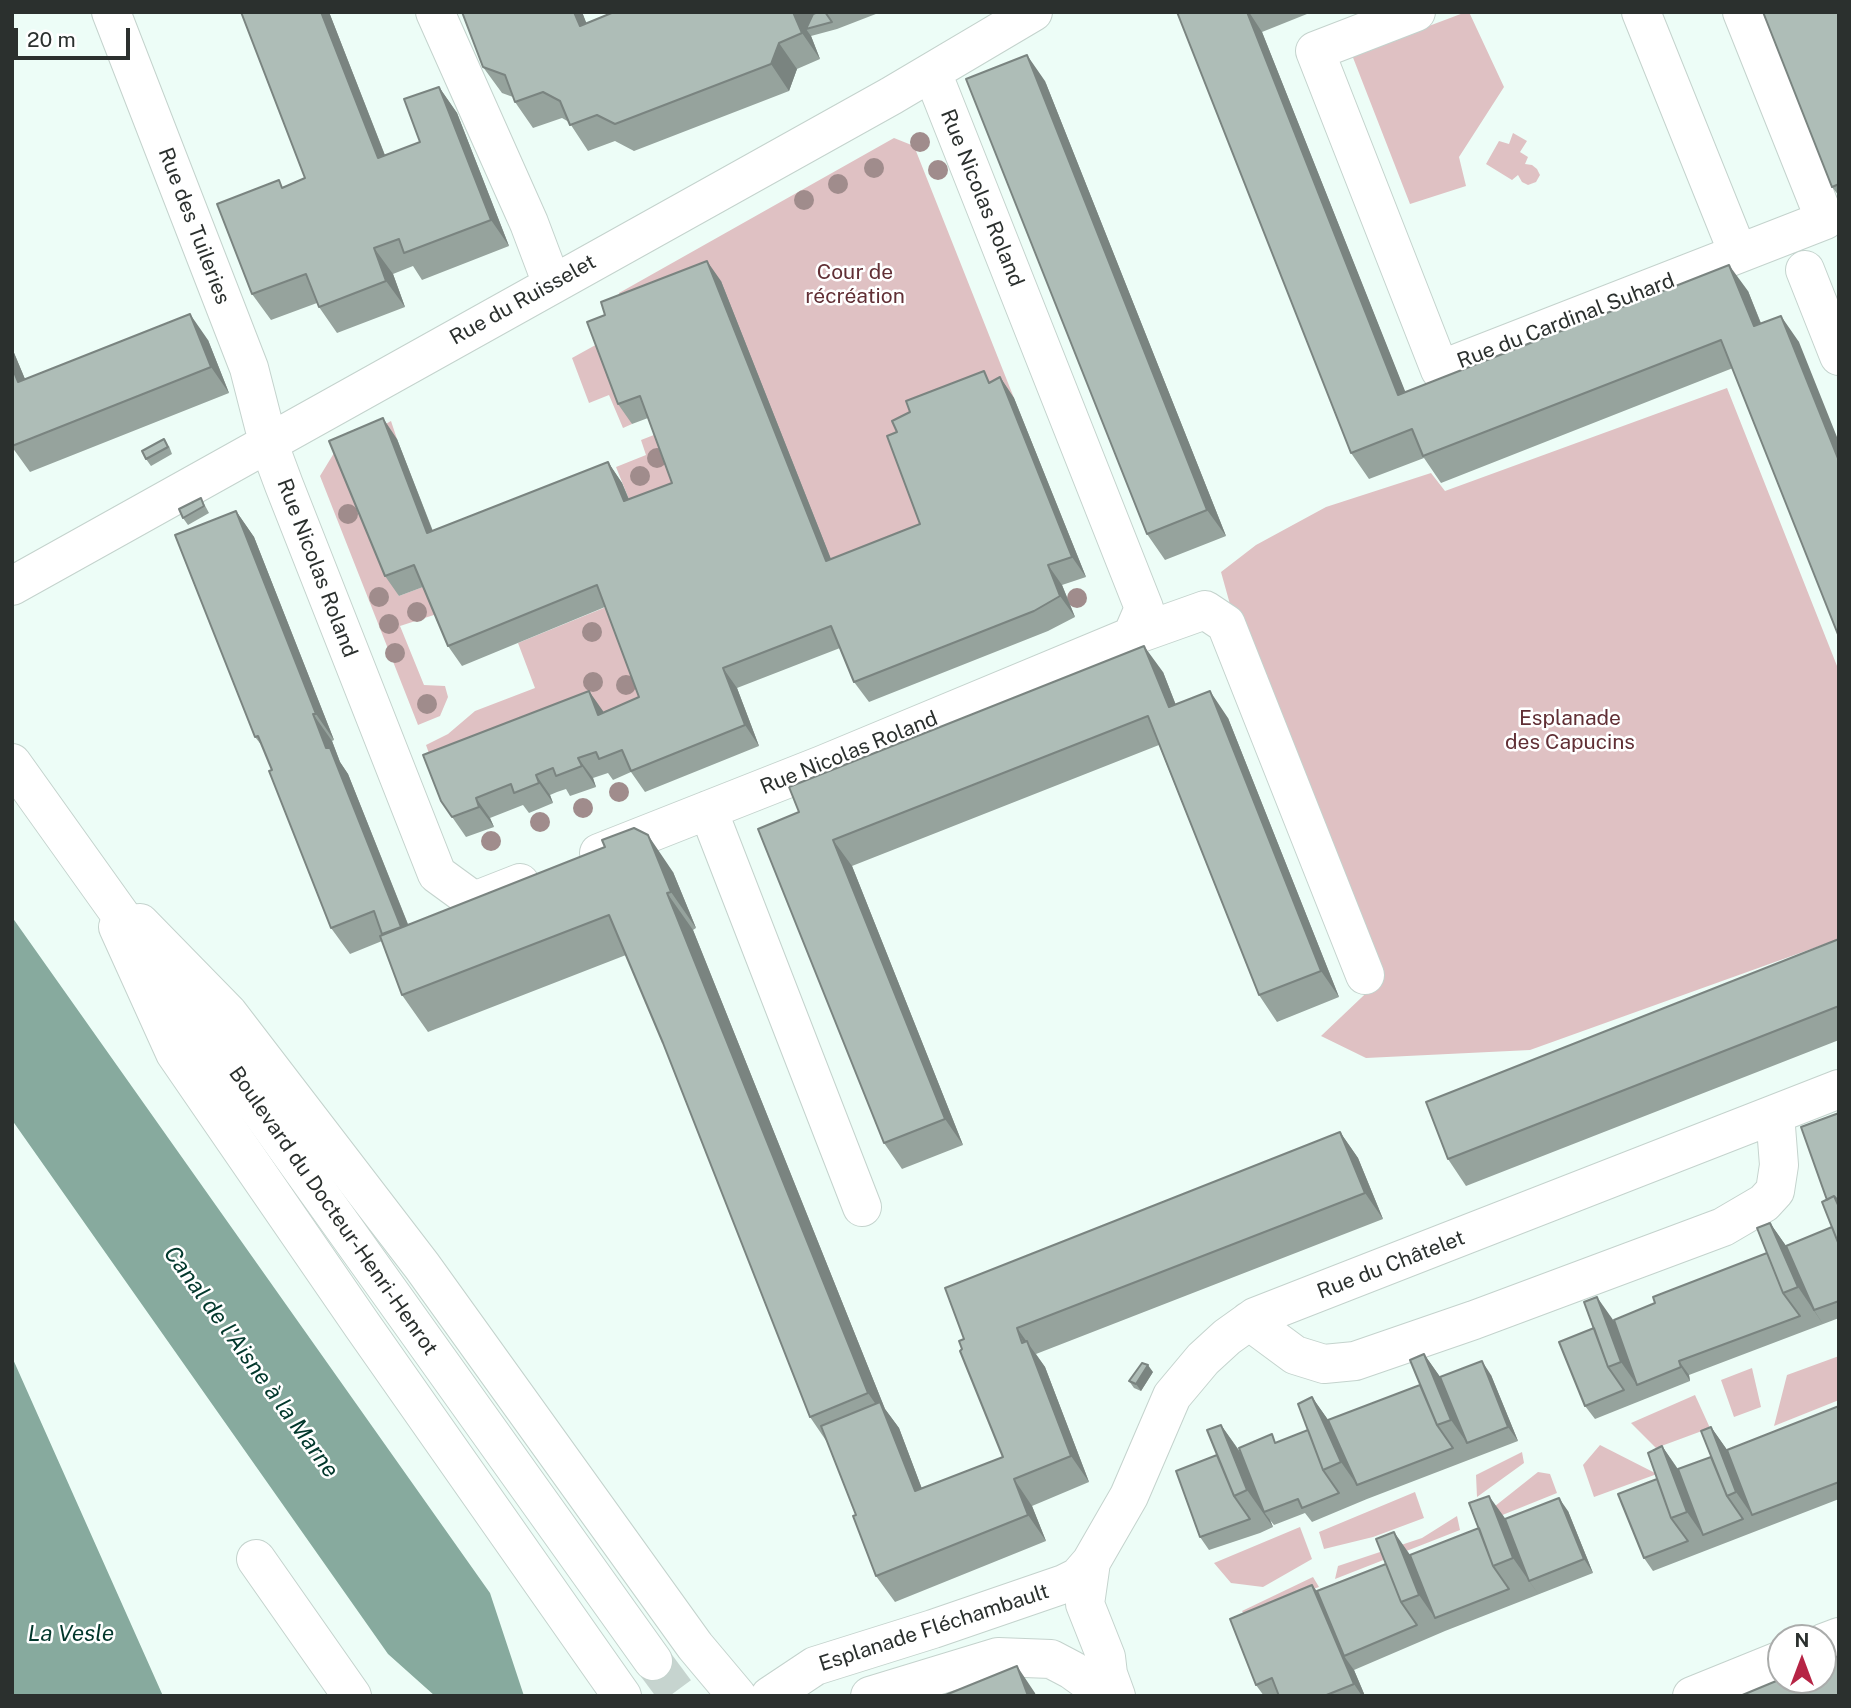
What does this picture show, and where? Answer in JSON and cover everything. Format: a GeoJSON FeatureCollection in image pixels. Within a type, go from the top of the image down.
{"type":"FeatureCollection","features":[{"type":"Feature","properties":{"kind":"street","name":"Rue des Tuileries"},"geometry":{"type":"LineString","coordinates":[[111,12],[249,368],[268,442]]}},
{"type":"Feature","properties":{"kind":"street"},"geometry":{"type":"LineString","coordinates":[[435,12],[529,223],[552,284]]}},
{"type":"Feature","properties":{"kind":"street","name":"Rue du Ruisselet"},"geometry":{"type":"LineString","coordinates":[[12,586],[932,72],[1034,12]]}},
{"type":"Feature","properties":{"kind":"street","name":"Rue du Cardinal Suhard"},"geometry":{"type":"LineString","coordinates":[[1416,12],[1315,51],[1440,370],[1825,219],[1742,12]]}},
{"type":"Feature","properties":{"kind":"street"},"geometry":{"type":"LineString","coordinates":[[1641,12],[1738,253]]}},
{"type":"Feature","properties":{"kind":"street","name":"Rue Nicolas Roland"},"geometry":{"type":"LineString","coordinates":[[268,442],[437,874],[474,901],[708,810],[1132,636],[1144,608],[932,72]]}},
{"type":"Feature","properties":{"kind":"street"},"geometry":{"type":"LineString","coordinates":[[1805,270],[1839,356]]}},
{"type":"Feature","properties":{"kind":"street"},"geometry":{"type":"LineString","coordinates":[[1132,636],[1205,610],[1226,624],[1365,975]]}},
{"type":"Feature","properties":{"kind":"street","name":"Boulevard du Docteur-Henri-Henrot"},"geometry":{"type":"LineString","coordinates":[[12,763],[653,1661]]}},
{"type":"Feature","properties":{"kind":"street"},"geometry":{"type":"LineString","coordinates":[[708,810],[862,1207]]}},
{"type":"Feature","properties":{"kind":"street"},"geometry":{"type":"LineString","coordinates":[[97,879],[174,1053],[622,1696]]}},
{"type":"Feature","properties":{"kind":"street"},"geometry":{"type":"LineString","coordinates":[[97,879],[228,1013],[422,1266],[695,1646],[737,1696]]}},
{"type":"Feature","properties":{"kind":"street","name":"Rue du Châtelet"},"geometry":{"type":"LineString","coordinates":[[1078,1573],[1129,1496],[1172,1396],[1203,1359],[1249,1321],[1839,1089]]}},
{"type":"Feature","properties":{"kind":"street"},"geometry":{"type":"LineString","coordinates":[[1249,1321],[1295,1355],[1324,1364],[1355,1361],[1474,1320],[1723,1227],[1764,1203],[1775,1191],[1779,1165],[1775,1114]]}},
{"type":"Feature","properties":{"kind":"street"},"geometry":{"type":"LineString","coordinates":[[256,1559],[352,1696]]}},
{"type":"Feature","properties":{"kind":"street"},"geometry":{"type":"LineString","coordinates":[[1078,1573],[1116,1696]]}},
{"type":"Feature","properties":{"kind":"street","name":"Esplanade Fléchambault"},"geometry":{"type":"LineString","coordinates":[[770,1696],[815,1666],[1078,1573]]}},
{"type":"Feature","properties":{"kind":"street"},"geometry":{"type":"LineString","coordinates":[[870,1696],[998,1657],[1051,1659],[1072,1670],[1108,1696]]}},
{"type":"Feature","properties":{"kind":"street"},"geometry":{"type":"LineString","coordinates":[[1692,1696],[1767,1666]]}},
{"type":"Feature","properties":{"kind":"green space"},"geometry":{"type":"Polygon","coordinates":[[[1469,12],[1504,87],[1459,157],[1466,186],[1410,204],[1352,55],[1469,12]]]}},
{"type":"Feature","properties":{"kind":"green space"},"geometry":{"type":"Polygon","coordinates":[[[1513,133],[1527,141],[1520,152],[1528,157],[1525,164],[1537,169],[1540,175],[1536,182],[1528,185],[1522,182],[1518,175],[1512,180],[1486,164],[1499,141],[1509,144],[1513,133]]]}},
{"type":"Feature","properties":{"kind":"green space","name":"Cour de récréation"},"geometry":{"type":"Polygon","coordinates":[[[894,138],[914,146],[1014,398],[1003,403],[935,545],[840,582],[615,322],[619,293],[894,138]]]}},
{"type":"Feature","properties":{"kind":"green space"},"geometry":{"type":"Polygon","coordinates":[[[601,342],[632,424],[623,428],[609,395],[589,403],[572,358],[601,342]]]}},
{"type":"Feature","properties":{"kind":"green space","name":"Esplanade des Capucins"},"geometry":{"type":"Polygon","coordinates":[[[1727,388],[1839,671],[1839,939],[1530,1050],[1366,1058],[1321,1036],[1381,979],[1238,633],[1221,572],[1256,545],[1326,507],[1431,473],[1445,491],[1727,388]]]}},
{"type":"Feature","properties":{"kind":"green space"},"geometry":{"type":"Polygon","coordinates":[[[391,421],[397,439],[344,461],[399,596],[428,585],[440,613],[400,626],[424,685],[445,686],[448,697],[440,716],[418,725],[320,476],[334,453],[391,421]]]}},
{"type":"Feature","properties":{"kind":"green space"},"geometry":{"type":"Polygon","coordinates":[[[659,433],[686,503],[638,522],[616,467],[646,455],[641,440],[659,433]]]}},
{"type":"Feature","properties":{"kind":"green space"},"geometry":{"type":"Polygon","coordinates":[[[611,605],[653,717],[612,735],[603,712],[437,776],[426,745],[448,734],[475,711],[535,688],[518,643],[611,605]]]}},
{"type":"Feature","properties":{"kind":"green space"},"geometry":{"type":"Polygon","coordinates":[[[1839,1356],[1839,1400],[1774,1426],[1787,1375],[1839,1356]]]}},
{"type":"Feature","properties":{"kind":"green space"},"geometry":{"type":"Polygon","coordinates":[[[1752,1368],[1761,1407],[1734,1417],[1721,1380],[1752,1368]]]}},
{"type":"Feature","properties":{"kind":"green space"},"geometry":{"type":"Polygon","coordinates":[[[1695,1395],[1710,1428],[1656,1448],[1631,1423],[1695,1395]]]}},
{"type":"Feature","properties":{"kind":"green space"},"geometry":{"type":"Polygon","coordinates":[[[1600,1445],[1657,1474],[1594,1497],[1583,1465],[1600,1445]]]}},
{"type":"Feature","properties":{"kind":"green space"},"geometry":{"type":"Polygon","coordinates":[[[1522,1452],[1524,1463],[1477,1497],[1476,1475],[1522,1452]]]}},
{"type":"Feature","properties":{"kind":"green space"},"geometry":{"type":"Polygon","coordinates":[[[1538,1472],[1550,1474],[1557,1493],[1485,1522],[1480,1518],[1538,1472]]]}},
{"type":"Feature","properties":{"kind":"green space"},"geometry":{"type":"Polygon","coordinates":[[[1415,1492],[1424,1518],[1373,1537],[1324,1549],[1319,1532],[1415,1492]]]}},
{"type":"Feature","properties":{"kind":"green space"},"geometry":{"type":"Polygon","coordinates":[[[1457,1516],[1460,1530],[1335,1579],[1338,1566],[1422,1538],[1457,1516]]]}},
{"type":"Feature","properties":{"kind":"green space"},"geometry":{"type":"Polygon","coordinates":[[[1300,1527],[1312,1559],[1263,1587],[1231,1583],[1214,1563],[1300,1527]]]}},
{"type":"Feature","properties":{"kind":"green space"},"geometry":{"type":"Polygon","coordinates":[[[1313,1577],[1319,1587],[1244,1614],[1242,1611],[1313,1577]]]}},
{"type":"Feature","properties":{"kind":"water","name":"Canal de l'Aisne à la Marne"},"geometry":{"type":"Polygon","coordinates":[[[12,917],[490,1593],[524,1696],[435,1696],[388,1654],[12,1120],[12,917]]]}},
{"type":"Feature","properties":{"kind":"water","name":"La Vesle"},"geometry":{"type":"Polygon","coordinates":[[[12,1357],[163,1696],[12,1696],[12,1357]]]}},
{"type":"Feature","properties":{"kind":"building"},"geometry":{"type":"Polygon","coordinates":[[[241,12],[321,12],[378,158],[420,142],[404,99],[439,87],[491,220],[404,253],[399,239],[374,248],[386,281],[319,307],[306,274],[252,294],[217,204],[279,180],[282,188],[305,178],[241,12]]]}},
{"type":"Feature","properties":{"kind":"building"},"geometry":{"type":"Polygon","coordinates":[[[462,12],[574,12],[580,26],[614,12],[793,12],[802,33],[779,43],[771,64],[615,124],[597,115],[570,125],[560,101],[543,92],[515,102],[505,75],[483,67],[462,12]]]}},
{"type":"Feature","properties":{"kind":"building"},"geometry":{"type":"Polygon","coordinates":[[[825,12],[832,22],[806,29],[813,14],[825,12]]]}},
{"type":"Feature","properties":{"kind":"building"},"geometry":{"type":"Polygon","coordinates":[[[1177,12],[1247,12],[1398,395],[1729,265],[1754,326],[1781,316],[1839,461],[1839,637],[1721,340],[1423,456],[1412,429],[1351,453],[1177,12]]]}},
{"type":"Feature","properties":{"kind":"building"},"geometry":{"type":"Polygon","coordinates":[[[1763,12],[1839,12],[1839,184],[1832,187],[1763,12]]]}},
{"type":"Feature","properties":{"kind":"building"},"geometry":{"type":"Polygon","coordinates":[[[1027,55],[1207,510],[1147,534],[966,79],[1027,55]]]}},
{"type":"Feature","properties":{"kind":"building"},"geometry":{"type":"Polygon","coordinates":[[[707,261],[826,561],[920,524],[887,436],[897,432],[892,421],[910,412],[906,401],[984,371],[989,383],[1000,377],[1072,557],[1048,565],[1060,596],[1034,611],[854,682],[831,626],[723,668],[745,725],[631,771],[622,750],[599,759],[596,752],[578,758],[582,766],[556,776],[553,768],[536,775],[539,783],[514,793],[511,784],[476,798],[479,807],[452,817],[441,801],[423,755],[589,691],[598,715],[639,697],[597,585],[448,646],[414,565],[385,576],[329,441],[383,418],[427,533],[608,462],[624,501],[672,483],[640,396],[618,404],[587,322],[605,315],[601,302],[707,261]]]}},
{"type":"Feature","properties":{"kind":"building"},"geometry":{"type":"Polygon","coordinates":[[[190,314],[211,367],[12,446],[12,367],[18,382],[190,314]]]}},
{"type":"Feature","properties":{"kind":"building"},"geometry":{"type":"Polygon","coordinates":[[[164,439],[168,447],[146,459],[142,451],[164,439]]]}},
{"type":"Feature","properties":{"kind":"building"},"geometry":{"type":"Polygon","coordinates":[[[201,498],[204,506],[183,518],[179,509],[201,498]]]}},
{"type":"Feature","properties":{"kind":"building"},"geometry":{"type":"Polygon","coordinates":[[[236,511],[316,714],[313,714],[326,748],[330,748],[401,927],[382,934],[374,911],[331,928],[269,771],[272,770],[258,736],[255,737],[175,535],[236,511]]]}},
{"type":"Feature","properties":{"kind":"building"},"geometry":{"type":"Polygon","coordinates":[[[1144,646],[1169,707],[1210,691],[1321,971],[1259,995],[1148,716],[833,840],[945,1119],[884,1143],[758,829],[799,812],[789,787],[1144,646]]]}},
{"type":"Feature","properties":{"kind":"building"},"geometry":{"type":"Polygon","coordinates":[[[634,828],[648,835],[671,892],[667,893],[868,1393],[810,1417],[663,1043],[609,915],[402,995],[380,936],[605,847],[602,840],[634,828]]]}},
{"type":"Feature","properties":{"kind":"building"},"geometry":{"type":"Polygon","coordinates":[[[1839,939],[1839,1006],[1448,1159],[1426,1102],[1839,939]]]}},
{"type":"Feature","properties":{"kind":"building"},"geometry":{"type":"Polygon","coordinates":[[[1839,1113],[1839,1202],[1834,1196],[1827,1200],[1801,1127],[1839,1113]]]}},
{"type":"Feature","properties":{"kind":"building"},"geometry":{"type":"Polygon","coordinates":[[[1340,1132],[1365,1193],[1017,1328],[1022,1343],[1027,1341],[1071,1456],[1014,1479],[1028,1515],[876,1576],[853,1516],[856,1515],[821,1426],[880,1402],[915,1491],[1003,1457],[960,1351],[962,1349],[959,1341],[964,1339],[945,1288],[1340,1132]]]}},
{"type":"Feature","properties":{"kind":"building"},"geometry":{"type":"Polygon","coordinates":[[[1834,1196],[1839,1207],[1839,1245],[1822,1202],[1834,1196]]]}},
{"type":"Feature","properties":{"kind":"building"},"geometry":{"type":"Polygon","coordinates":[[[1770,1223],[1798,1287],[1783,1293],[1757,1228],[1770,1223]]]}},
{"type":"Feature","properties":{"kind":"building"},"geometry":{"type":"Polygon","coordinates":[[[1832,1227],[1839,1245],[1839,1301],[1814,1310],[1786,1246],[1832,1227]]]}},
{"type":"Feature","properties":{"kind":"building"},"geometry":{"type":"Polygon","coordinates":[[[1767,1253],[1783,1293],[1800,1316],[1679,1361],[1681,1367],[1637,1385],[1614,1320],[1655,1303],[1653,1297],[1767,1253]]]}},
{"type":"Feature","properties":{"kind":"building"},"geometry":{"type":"Polygon","coordinates":[[[1597,1297],[1621,1362],[1608,1367],[1584,1302],[1597,1297]]]}},
{"type":"Feature","properties":{"kind":"building"},"geometry":{"type":"Polygon","coordinates":[[[1594,1328],[1608,1367],[1624,1390],[1585,1406],[1559,1342],[1594,1328]]]}},
{"type":"Feature","properties":{"kind":"building"},"geometry":{"type":"Polygon","coordinates":[[[1424,1354],[1451,1420],[1437,1425],[1410,1360],[1424,1354]]]}},
{"type":"Feature","properties":{"kind":"building"},"geometry":{"type":"Polygon","coordinates":[[[1482,1361],[1508,1427],[1467,1443],[1440,1377],[1482,1361]]]}},
{"type":"Feature","properties":{"kind":"building"},"geometry":{"type":"Polygon","coordinates":[[[1142,1363],[1148,1365],[1136,1384],[1129,1381],[1142,1363]]]}},
{"type":"Feature","properties":{"kind":"building"},"geometry":{"type":"Polygon","coordinates":[[[1420,1385],[1437,1425],[1453,1448],[1357,1485],[1328,1420],[1420,1385]]]}},
{"type":"Feature","properties":{"kind":"building"},"geometry":{"type":"Polygon","coordinates":[[[1312,1397],[1341,1462],[1323,1470],[1298,1404],[1312,1397]]]}},
{"type":"Feature","properties":{"kind":"building"},"geometry":{"type":"Polygon","coordinates":[[[1839,1406],[1839,1482],[1752,1515],[1727,1450],[1839,1406]]]}},
{"type":"Feature","properties":{"kind":"building"},"geometry":{"type":"Polygon","coordinates":[[[1221,1425],[1247,1490],[1234,1496],[1207,1430],[1221,1425]]]}},
{"type":"Feature","properties":{"kind":"building"},"geometry":{"type":"Polygon","coordinates":[[[1711,1427],[1736,1492],[1727,1496],[1701,1431],[1711,1427]]]}},
{"type":"Feature","properties":{"kind":"building"},"geometry":{"type":"Polygon","coordinates":[[[1308,1430],[1323,1470],[1339,1493],[1302,1508],[1298,1499],[1264,1512],[1239,1448],[1272,1434],[1275,1443],[1308,1430]]]}},
{"type":"Feature","properties":{"kind":"building"},"geometry":{"type":"Polygon","coordinates":[[[1662,1446],[1687,1512],[1671,1518],[1648,1453],[1662,1446]]]}},
{"type":"Feature","properties":{"kind":"building"},"geometry":{"type":"Polygon","coordinates":[[[1217,1455],[1234,1496],[1250,1519],[1200,1537],[1176,1471],[1217,1455]]]}},
{"type":"Feature","properties":{"kind":"building"},"geometry":{"type":"Polygon","coordinates":[[[1711,1457],[1727,1496],[1743,1519],[1703,1535],[1678,1469],[1711,1457]]]}},
{"type":"Feature","properties":{"kind":"building"},"geometry":{"type":"Polygon","coordinates":[[[1657,1479],[1671,1518],[1688,1541],[1644,1558],[1618,1494],[1657,1479]]]}},
{"type":"Feature","properties":{"kind":"building"},"geometry":{"type":"Polygon","coordinates":[[[1489,1496],[1513,1558],[1493,1566],[1469,1503],[1489,1496]]]}},
{"type":"Feature","properties":{"kind":"building"},"geometry":{"type":"Polygon","coordinates":[[[1559,1498],[1584,1559],[1529,1581],[1505,1519],[1559,1498]]]}},
{"type":"Feature","properties":{"kind":"building"},"geometry":{"type":"Polygon","coordinates":[[[1479,1528],[1493,1566],[1509,1589],[1435,1618],[1410,1555],[1479,1528]]]}},
{"type":"Feature","properties":{"kind":"building"},"geometry":{"type":"Polygon","coordinates":[[[1394,1532],[1419,1595],[1401,1602],[1376,1539],[1394,1532]]]}},
{"type":"Feature","properties":{"kind":"building"},"geometry":{"type":"Polygon","coordinates":[[[1386,1564],[1401,1602],[1417,1625],[1344,1656],[1317,1591],[1386,1564]]]}},
{"type":"Feature","properties":{"kind":"building"},"geometry":{"type":"Polygon","coordinates":[[[1312,1585],[1354,1684],[1324,1696],[1279,1696],[1272,1678],[1256,1685],[1230,1619],[1312,1585]]]}},
{"type":"Feature","properties":{"kind":"building"},"geometry":{"type":"Polygon","coordinates":[[[1839,1656],[1839,1696],[1740,1696],[1767,1685],[1767,1694],[1837,1694],[1839,1656]]]}},
{"type":"Feature","properties":{"kind":"building"},"geometry":{"type":"Polygon","coordinates":[[[1017,1666],[1028,1696],[943,1696],[1017,1666]]]}},
{"type":"Feature","properties":{"kind":"tunnel"},"geometry":{"type":"LineString","coordinates":[[653,1661],[679,1696]]}}]}
